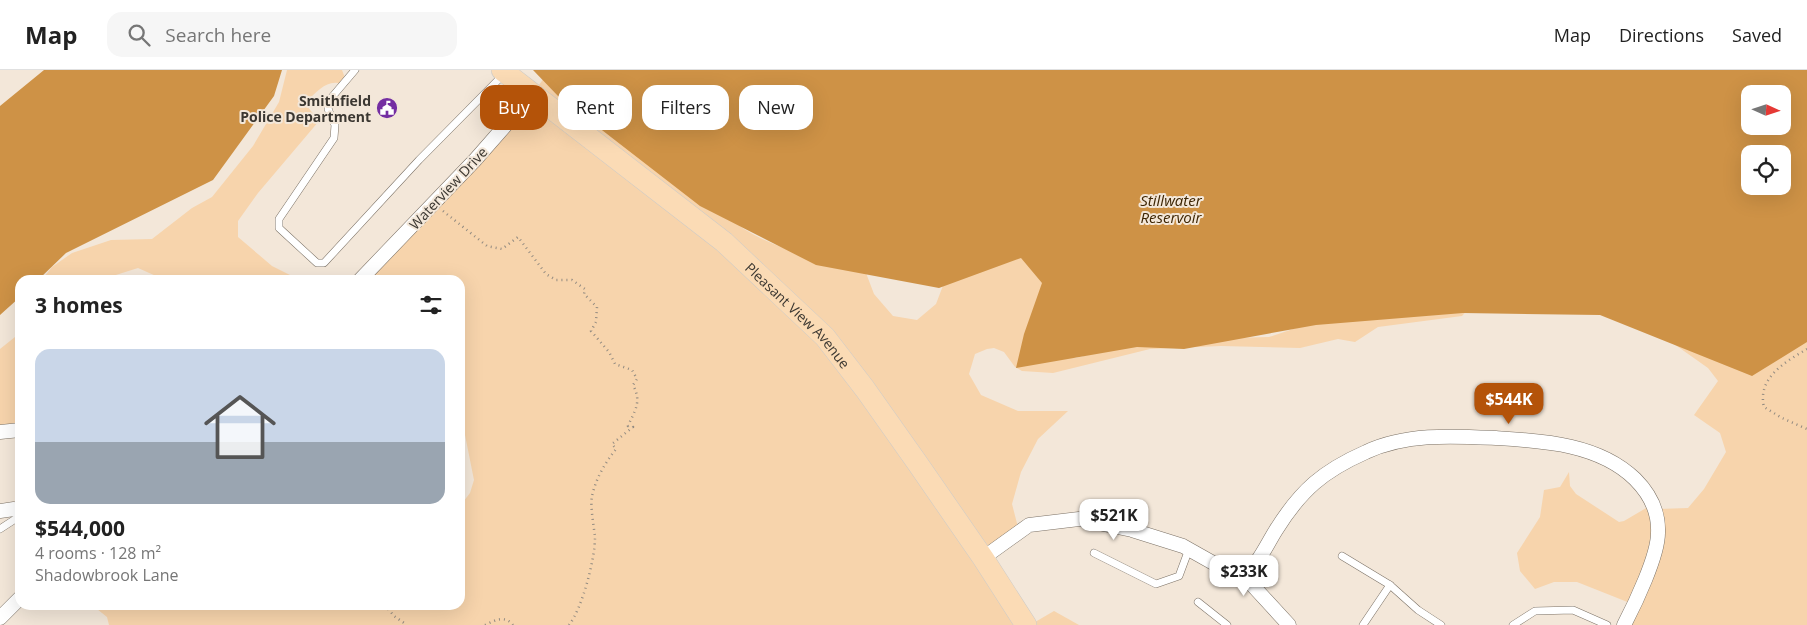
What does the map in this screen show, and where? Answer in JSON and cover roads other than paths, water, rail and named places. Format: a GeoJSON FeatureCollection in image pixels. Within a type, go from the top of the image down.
{"type":"FeatureCollection","features":[{"type":"Feature","properties":{"kind":"main road","name":"Pleasant View Avenue"},"geometry":{"type":"LineString","coordinates":[[504,71],[522,85]]}},
{"type":"Feature","properties":{"kind":"main road","name":"Pleasant View Avenue"},"geometry":{"type":"LineString","coordinates":[[548,105],[724,242],[825,336],[865,389],[983,558],[1026,625]]}},
{"type":"Feature","properties":{"kind":"street","name":"Waterview Drive"},"geometry":{"type":"LineString","coordinates":[[365,275],[501,130]]}},
{"type":"Feature","properties":{"kind":"street"},"geometry":{"type":"LineString","coordinates":[[0,432],[15,430]]}},
{"type":"Feature","properties":{"kind":"street"},"geometry":{"type":"LineString","coordinates":[[1244,576],[1255,567],[1275,530],[1295,500],[1317,479],[1366,452],[1390,443],[1430,438],[1506,439],[1554,444],[1603,456],[1621,467],[1643,486],[1652,503],[1658,523],[1658,536],[1642,588],[1624,625]]}},
{"type":"Feature","properties":{"kind":"street"},"geometry":{"type":"LineString","coordinates":[[0,511],[15,509]]}},
{"type":"Feature","properties":{"kind":"street"},"geometry":{"type":"LineString","coordinates":[[983,558],[1029,525],[1079,519],[1132,530],[1184,546],[1215,564],[1244,576],[1289,625]]}},
{"type":"Feature","properties":{"kind":"street"},"geometry":{"type":"LineString","coordinates":[[0,618],[15,603]]}},
{"type":"Feature","properties":{"kind":"lane"},"geometry":{"type":"LineString","coordinates":[[355,70],[332,97],[328,109],[335,125],[334,138],[279,219],[280,228],[317,263],[324,263],[504,71]]}},
{"type":"Feature","properties":{"kind":"lane"},"geometry":{"type":"LineString","coordinates":[[0,529],[15,519]]}},
{"type":"Feature","properties":{"kind":"lane"},"geometry":{"type":"LineString","coordinates":[[1094,554],[1156,584],[1179,576],[1189,549]]}},
{"type":"Feature","properties":{"kind":"lane"},"geometry":{"type":"LineString","coordinates":[[1342,556],[1390,585],[1418,610],[1440,625]]}},
{"type":"Feature","properties":{"kind":"lane"},"geometry":{"type":"LineString","coordinates":[[1363,625],[1390,585]]}},
{"type":"Feature","properties":{"kind":"lane"},"geometry":{"type":"LineString","coordinates":[[1198,602],[1226,625]]}},
{"type":"Feature","properties":{"kind":"lane"},"geometry":{"type":"LineString","coordinates":[[1513,625],[1535,611],[1573,610],[1607,625]]}},
{"type":"Feature","properties":{"kind":"water"},"geometry":{"type":"Polygon","coordinates":[[[44,70],[282,70],[274,96],[213,180],[66,253],[43,275],[15,275],[15,302],[0,315],[0,106],[44,70]]]}},
{"type":"Feature","properties":{"kind":"water","name":"Stillwater Reservoir"},"geometry":{"type":"Polygon","coordinates":[[[533,70],[1807,70],[1807,342],[1752,376],[1600,315],[1463,313],[1316,325],[1184,349],[1137,347],[1016,368],[1024,334],[1042,283],[1021,258],[939,288],[816,265],[700,206],[602,130],[632,130],[632,85],[558,85],[558,96],[533,70]]]}},
{"type":"Feature","properties":{"kind":"place","name":"Smithfield Police Department"},"geometry":{"type":"Point","coordinates":[387,108]}}]}
